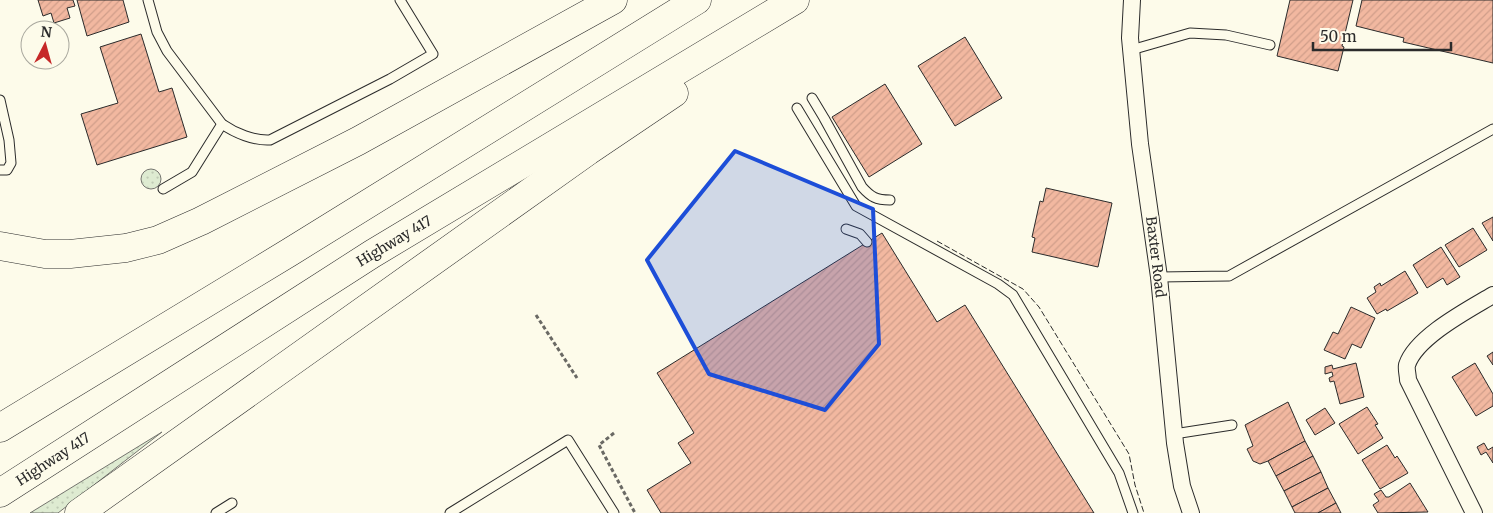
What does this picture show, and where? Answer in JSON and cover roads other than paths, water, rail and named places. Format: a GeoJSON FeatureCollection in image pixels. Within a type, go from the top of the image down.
{"type":"FeatureCollection","features":[{"type":"Feature","properties":{"kind":"highway"},"geometry":{"type":"LineString","coordinates":[[0,246],[45,254],[70,254],[126,248],[158,240],[201,221],[358,141],[613,0]]}},
{"type":"Feature","properties":{"kind":"highway"},"geometry":{"type":"LineString","coordinates":[[0,428],[290,252],[697,0]]}},
{"type":"Feature","properties":{"kind":"highway","name":"Highway 417"},"geometry":{"type":"LineString","coordinates":[[0,493],[372,254],[794,0]]}},
{"type":"Feature","properties":{"kind":"highway"},"geometry":{"type":"LineString","coordinates":[[79,513],[588,151],[810,0]]}},
{"type":"Feature","properties":{"kind":"street","name":"Baxter Road"},"geometry":{"type":"LineString","coordinates":[[1132,0],[1130,38],[1140,144],[1159,277],[1174,434],[1182,486],[1191,513]]}},
{"type":"Feature","properties":{"kind":"street"},"geometry":{"type":"LineString","coordinates":[[1474,513],[1408,380],[1407,366],[1416,348],[1450,321],[1493,295]]}},
{"type":"Feature","properties":{"kind":"lane"},"geometry":{"type":"LineString","coordinates":[[148,0],[157,32],[167,51],[222,124],[257,140],[270,140],[390,79],[433,54],[400,0]]}},
{"type":"Feature","properties":{"kind":"lane"},"geometry":{"type":"LineString","coordinates":[[1131,50],[1190,33],[1226,35],[1270,45]]}},
{"type":"Feature","properties":{"kind":"lane"},"geometry":{"type":"LineString","coordinates":[[812,98],[862,187],[870,196],[879,200],[890,200]]}},
{"type":"Feature","properties":{"kind":"lane"},"geometry":{"type":"LineString","coordinates":[[0,100],[12,163],[7,170],[0,170]]}},
{"type":"Feature","properties":{"kind":"lane"},"geometry":{"type":"LineString","coordinates":[[797,108],[856,206],[998,284],[1013,295],[1119,473],[1134,513]]}},
{"type":"Feature","properties":{"kind":"lane"},"geometry":{"type":"LineString","coordinates":[[163,189],[192,172],[222,124]]}},
{"type":"Feature","properties":{"kind":"lane"},"geometry":{"type":"LineString","coordinates":[[1159,277],[1229,276],[1493,129]]}},
{"type":"Feature","properties":{"kind":"lane"},"geometry":{"type":"LineString","coordinates":[[846,229],[860,234],[867,242]]}},
{"type":"Feature","properties":{"kind":"lane"},"geometry":{"type":"LineString","coordinates":[[1174,434],[1232,425]]}},
{"type":"Feature","properties":{"kind":"lane"},"geometry":{"type":"LineString","coordinates":[[450,513],[568,440],[614,513]]}},
{"type":"Feature","properties":{"kind":"lane"},"geometry":{"type":"LineString","coordinates":[[216,513],[232,503]]}}]}
